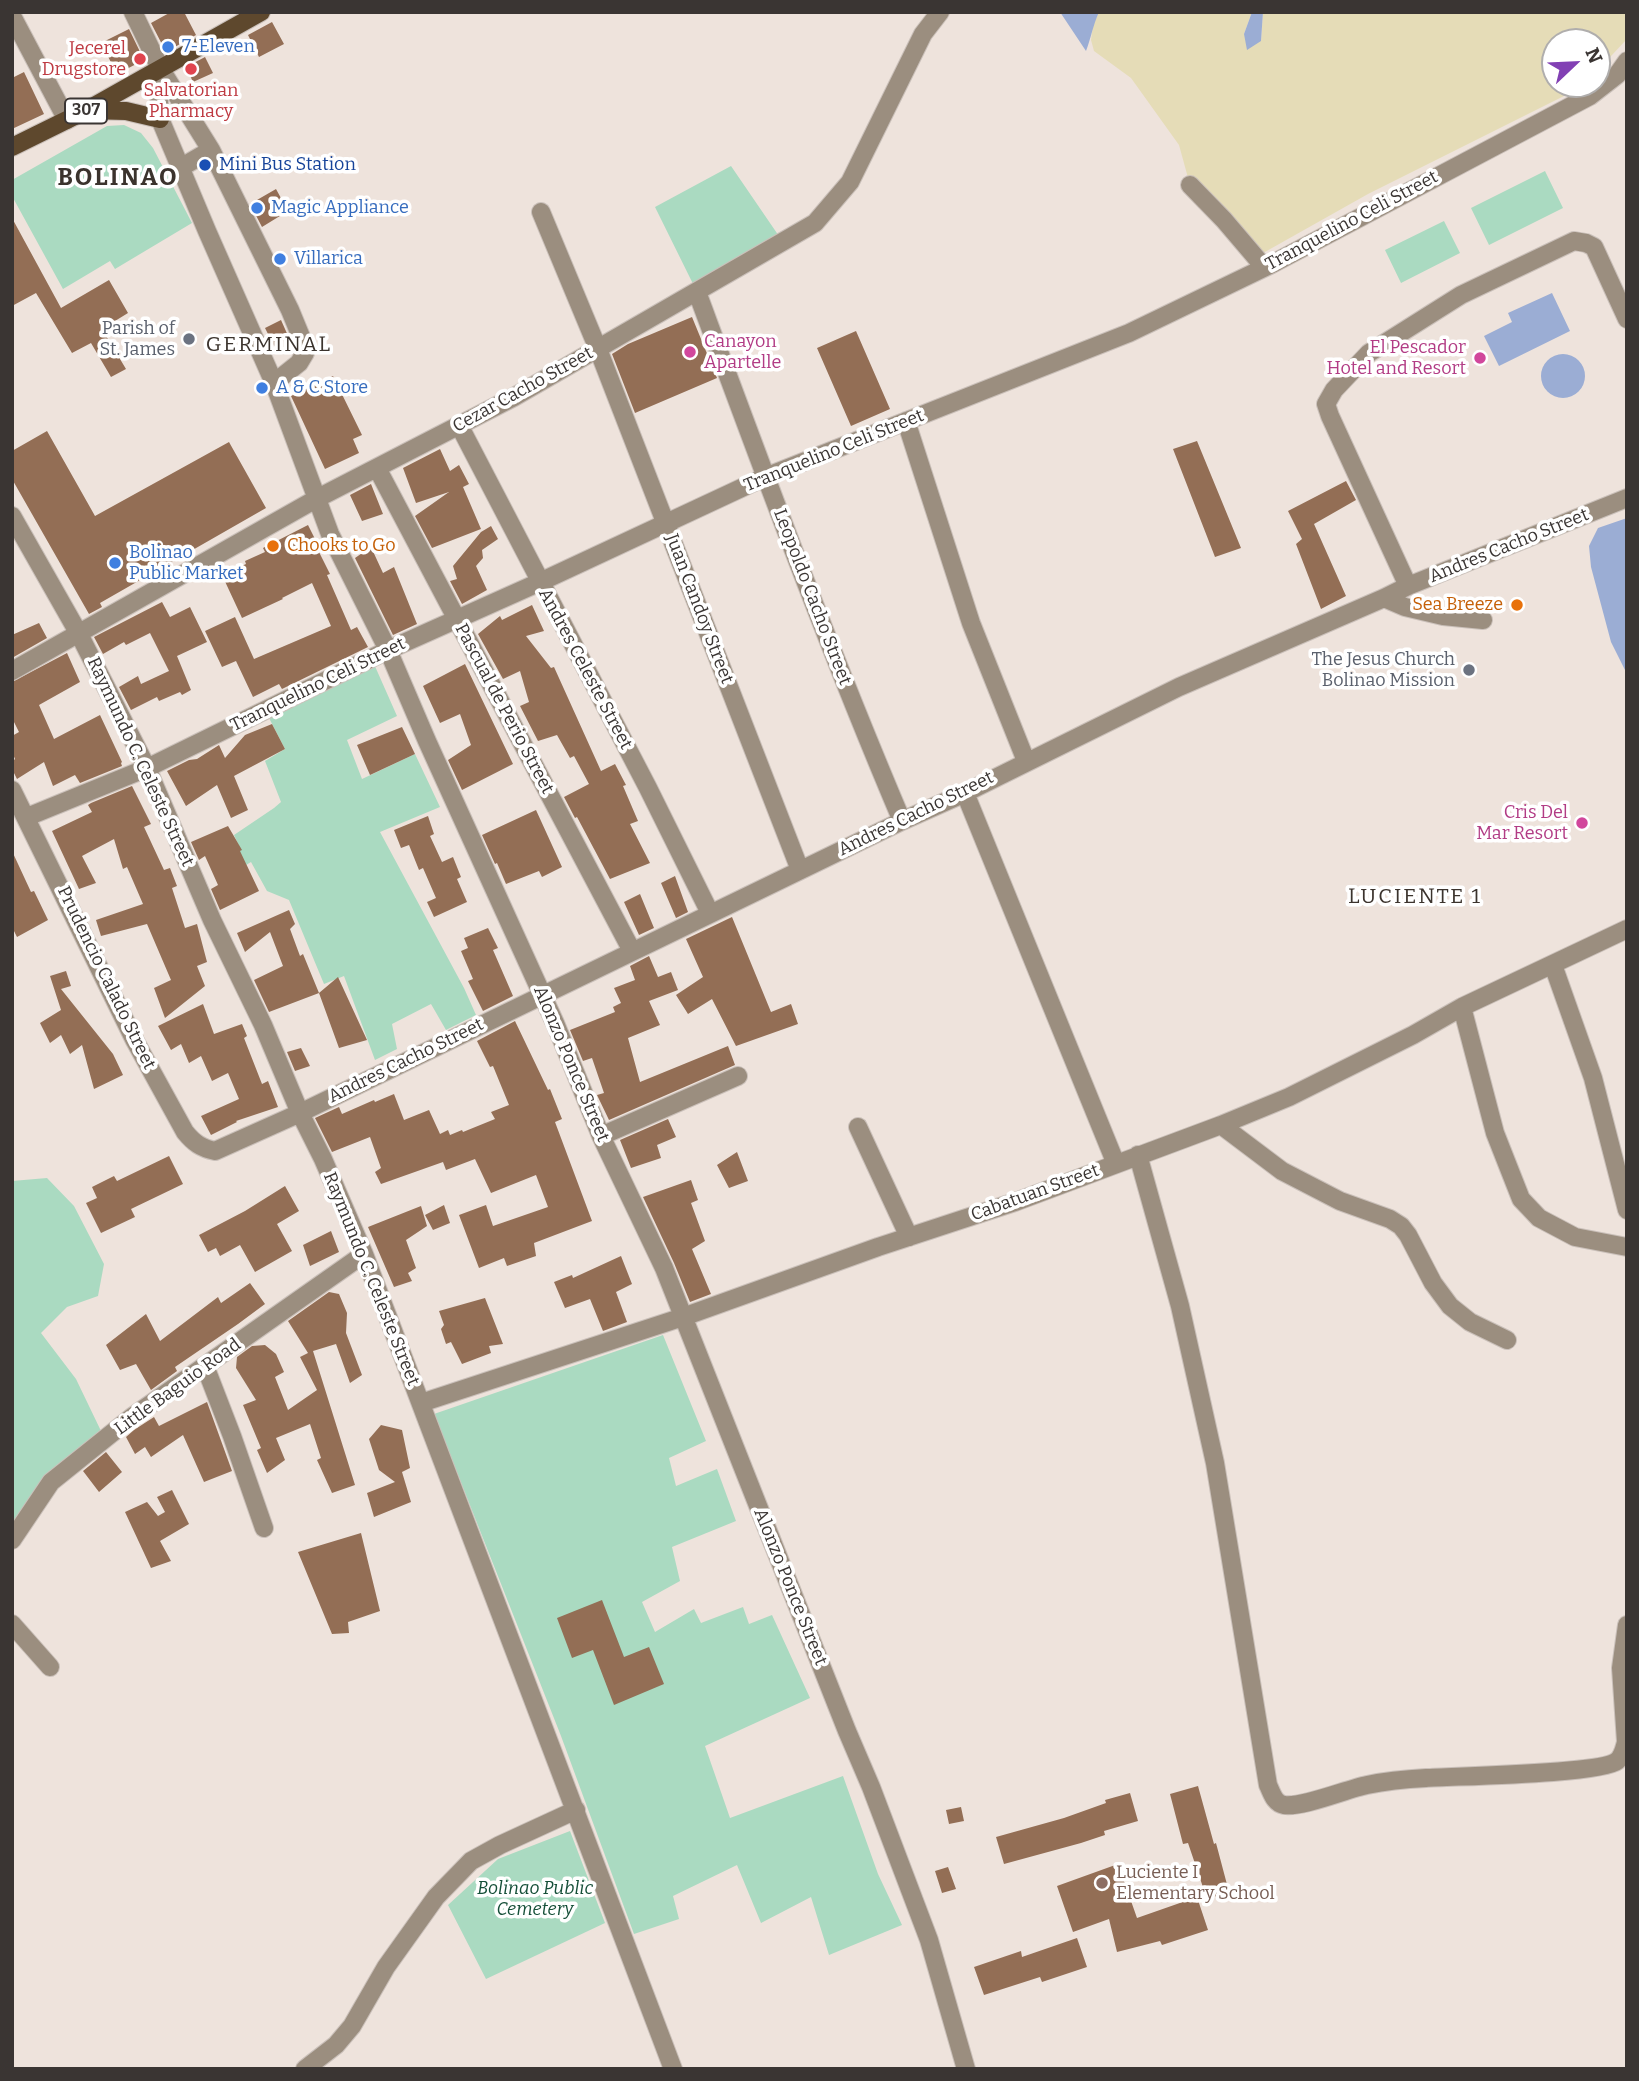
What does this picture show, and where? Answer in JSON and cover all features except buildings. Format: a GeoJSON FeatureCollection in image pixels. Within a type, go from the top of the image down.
{"type":"FeatureCollection","features":[{"type":"Feature","properties":{"kind":"main road"},"geometry":{"type":"LineString","coordinates":[[158,69],[261,12]]}},
{"type":"Feature","properties":{"kind":"main road","name":"307"},"geometry":{"type":"LineString","coordinates":[[12,147],[87,110],[158,69]]}},
{"type":"Feature","properties":{"kind":"main road"},"geometry":{"type":"LineString","coordinates":[[87,110],[126,111],[160,118]]}},
{"type":"Feature","properties":{"kind":"street"},"geometry":{"type":"LineString","coordinates":[[133,12],[158,69],[211,150],[304,344],[305,353],[299,363],[274,383]]}},
{"type":"Feature","properties":{"kind":"street","name":"Cezar Cacho Street"},"geometry":{"type":"LineString","coordinates":[[12,671],[316,499],[514,397],[816,223],[850,182],[923,34],[940,12]]}},
{"type":"Feature","properties":{"kind":"street"},"geometry":{"type":"LineString","coordinates":[[12,16],[67,120]]}},
{"type":"Feature","properties":{"kind":"street","name":"Tranquelino Celi Street"},"geometry":{"type":"LineString","coordinates":[[27,817],[147,768],[388,650],[765,477],[1129,333],[1264,267],[1590,96],[1617,75],[1627,61]]}},
{"type":"Feature","properties":{"kind":"street","name":"Alonzo Ponce Street"},"geometry":{"type":"LineString","coordinates":[[158,69],[160,118],[274,383],[330,534],[388,650],[542,995],[601,1136],[664,1268],[871,1787],[929,1940],[966,2069]]}},
{"type":"Feature","properties":{"kind":"street"},"geometry":{"type":"LineString","coordinates":[[180,168],[211,150]]}},
{"type":"Feature","properties":{"kind":"street"},"geometry":{"type":"LineString","coordinates":[[1190,185],[1264,267]]}},
{"type":"Feature","properties":{"kind":"street","name":"Juan Candoy Street"},"geometry":{"type":"LineString","coordinates":[[541,212],[598,349],[800,870]]}},
{"type":"Feature","properties":{"kind":"street"},"geometry":{"type":"LineString","coordinates":[[1408,586],[1330,416],[1326,404],[1334,390],[1369,353],[1461,295],[1574,241],[1594,247],[1627,319]]}},
{"type":"Feature","properties":{"kind":"street","name":"Leopoldo Cacho Street"},"geometry":{"type":"LineString","coordinates":[[697,292],[765,477],[868,742],[902,821]]}},
{"type":"Feature","properties":{"kind":"street"},"geometry":{"type":"LineString","coordinates":[[906,421],[971,623],[1026,761]]}},
{"type":"Feature","properties":{"kind":"street","name":"Andres Celeste Street"},"geometry":{"type":"LineString","coordinates":[[459,425],[648,788],[709,914]]}},
{"type":"Feature","properties":{"kind":"street","name":"Pascual de Perio Street"},"geometry":{"type":"LineString","coordinates":[[377,468],[632,951]]}},
{"type":"Feature","properties":{"kind":"street","name":"Andres Cacho Street"},"geometry":{"type":"LineString","coordinates":[[215,1151],[300,1113],[800,870],[965,793],[1179,687],[1408,586],[1627,498]]}},
{"type":"Feature","properties":{"kind":"street","name":"Raymundo C. Celeste Street"},"geometry":{"type":"LineString","coordinates":[[12,516],[79,634],[147,768],[212,920],[263,1025],[364,1254],[673,2069]]}},
{"type":"Feature","properties":{"kind":"street"},"geometry":{"type":"LineString","coordinates":[[1384,598],[1405,607],[1443,616],[1483,620]]}},
{"type":"Feature","properties":{"kind":"street","name":"Prudencio Calado Street"},"geometry":{"type":"LineString","coordinates":[[12,790],[135,1041],[185,1132],[194,1143],[215,1151]]}},
{"type":"Feature","properties":{"kind":"street"},"geometry":{"type":"LineString","coordinates":[[965,793],[1116,1164]]}},
{"type":"Feature","properties":{"kind":"street","name":"Cabatuan Street"},"geometry":{"type":"LineString","coordinates":[[421,1403],[683,1317],[1015,1202],[1221,1125],[1289,1097],[1462,1007],[1627,929]]}},
{"type":"Feature","properties":{"kind":"street"},"geometry":{"type":"LineString","coordinates":[[1552,965],[1594,1078],[1627,1210]]}},
{"type":"Feature","properties":{"kind":"street"},"geometry":{"type":"LineString","coordinates":[[1462,1007],[1494,1133],[1521,1199],[1539,1219],[1575,1237],[1627,1247]]}},
{"type":"Feature","properties":{"kind":"street"},"geometry":{"type":"LineString","coordinates":[[601,1136],[738,1076]]}},
{"type":"Feature","properties":{"kind":"street"},"geometry":{"type":"LineString","coordinates":[[1221,1125],[1282,1171],[1401,1226],[1433,1283],[1450,1306],[1470,1322],[1507,1340]]}},
{"type":"Feature","properties":{"kind":"street"},"geometry":{"type":"LineString","coordinates":[[858,1127],[909,1237]]}},
{"type":"Feature","properties":{"kind":"street"},"geometry":{"type":"LineString","coordinates":[[1138,1155],[1180,1306],[1215,1463],[1268,1785],[1275,1800],[1284,1805],[1367,1785],[1582,1769],[1606,1766],[1617,1761],[1623,1754],[1626,1742],[1621,1668],[1627,1625]]}},
{"type":"Feature","properties":{"kind":"street","name":"Little Baguio Road"},"geometry":{"type":"LineString","coordinates":[[12,1540],[51,1482],[132,1417],[364,1254]]}},
{"type":"Feature","properties":{"kind":"street"},"geometry":{"type":"LineString","coordinates":[[205,1366],[264,1528]]}},
{"type":"Feature","properties":{"kind":"street"},"geometry":{"type":"LineString","coordinates":[[12,1624],[50,1667]]}},
{"type":"Feature","properties":{"kind":"street"},"geometry":{"type":"LineString","coordinates":[[305,2069],[336,2045],[352,2026],[393,1957],[436,1897],[471,1861],[576,1810]]}},
{"type":"Feature","properties":{"kind":"green space"},"geometry":{"type":"Polygon","coordinates":[[[124,125],[141,133],[153,148],[192,223],[115,269],[110,261],[63,289],[12,196],[12,180],[107,126],[124,125]]]}},
{"type":"Feature","properties":{"kind":"green space"},"geometry":{"type":"Polygon","coordinates":[[[731,166],[783,242],[697,292],[655,207],[731,166]]]}},
{"type":"Feature","properties":{"kind":"green space"},"geometry":{"type":"Polygon","coordinates":[[[1545,171],[1563,208],[1489,245],[1471,208],[1545,171]]]}},
{"type":"Feature","properties":{"kind":"green space"},"geometry":{"type":"Polygon","coordinates":[[[1444,221],[1460,253],[1401,283],[1385,250],[1444,221]]]}},
{"type":"Feature","properties":{"kind":"green space"},"geometry":{"type":"Polygon","coordinates":[[[374,664],[397,716],[347,740],[362,779],[415,754],[440,807],[380,832],[476,1015],[446,1030],[431,1004],[392,1024],[397,1049],[375,1060],[344,976],[324,984],[289,900],[267,891],[251,862],[233,873],[228,856],[241,850],[234,835],[281,802],[265,761],[285,749],[269,718],[374,664]]]}},
{"type":"Feature","properties":{"kind":"green space"},"geometry":{"type":"Polygon","coordinates":[[[47,1178],[74,1206],[104,1264],[98,1296],[67,1307],[41,1333],[76,1379],[101,1431],[12,1540],[12,1181],[47,1178]]]}},
{"type":"Feature","properties":{"kind":"green space"},"geometry":{"type":"Polygon","coordinates":[[[663,1335],[706,1441],[669,1458],[676,1486],[717,1469],[736,1521],[672,1547],[680,1581],[642,1602],[655,1632],[694,1609],[701,1623],[743,1607],[749,1624],[772,1615],[810,1698],[705,1746],[730,1818],[843,1776],[878,1874],[902,1925],[829,1955],[811,1897],[761,1923],[737,1865],[673,1896],[679,1919],[634,1934],[561,1736],[434,1414],[663,1335]]]}},
{"type":"Feature","properties":{"kind":"green space","name":"Bolinao Public Cemetery"},"geometry":{"type":"Polygon","coordinates":[[[570,1831],[605,1923],[486,1979],[448,1905],[498,1859],[570,1831]]]}},
{"type":"Feature","properties":{"kind":"sand"},"geometry":{"type":"Polygon","coordinates":[[[1099,12],[1252,12],[1244,34],[1261,41],[1263,12],[1627,12],[1627,39],[1611,56],[1611,28],[1541,28],[1541,98],[1560,98],[1368,194],[1256,257],[1190,185],[1179,145],[1131,78],[1094,51],[1091,40],[1093,25],[1099,12]]]}},
{"type":"Feature","properties":{"kind":"water"},"geometry":{"type":"Polygon","coordinates":[[[1060,12],[1099,12],[1086,51],[1060,12]]]}},
{"type":"Feature","properties":{"kind":"water"},"geometry":{"type":"Polygon","coordinates":[[[1252,12],[1263,12],[1261,41],[1247,50],[1244,34],[1252,12]]]}},
{"type":"Feature","properties":{"kind":"water"},"geometry":{"type":"Polygon","coordinates":[[[1552,293],[1570,331],[1499,366],[1484,336],[1512,322],[1508,313],[1552,293]]]}},
{"type":"Feature","properties":{"kind":"water"},"geometry":{"type":"Polygon","coordinates":[[[1563,354],[1578,361],[1585,376],[1578,391],[1563,398],[1548,391],[1541,376],[1548,361],[1563,354]]]}},
{"type":"Feature","properties":{"kind":"water"},"geometry":{"type":"Polygon","coordinates":[[[1627,518],[1627,674],[1611,642],[1591,567],[1589,546],[1598,528],[1627,518]]]}},
{"type":"Feature","properties":{"kind":"place","name":"7-Eleven"},"geometry":{"type":"Point","coordinates":[168,47]}},
{"type":"Feature","properties":{"kind":"place","name":"Jecerel Drugstore"},"geometry":{"type":"Point","coordinates":[140,59]}},
{"type":"Feature","properties":{"kind":"place","name":"Salvatorian Pharmacy"},"geometry":{"type":"Point","coordinates":[191,69]}},
{"type":"Feature","properties":{"kind":"place","name":"Mini Bus Station"},"geometry":{"type":"Point","coordinates":[205,165]}},
{"type":"Feature","properties":{"kind":"place","name":"Magic Appliance"},"geometry":{"type":"Point","coordinates":[257,208]}},
{"type":"Feature","properties":{"kind":"place","name":"Villarica"},"geometry":{"type":"Point","coordinates":[280,259]}},
{"type":"Feature","properties":{"kind":"place","name":"Parish of St. James"},"geometry":{"type":"Point","coordinates":[189,339]}},
{"type":"Feature","properties":{"kind":"place","name":"Canayon Apartelle"},"geometry":{"type":"Point","coordinates":[690,352]}},
{"type":"Feature","properties":{"kind":"place","name":"El Pescador Hotel and Resort"},"geometry":{"type":"Point","coordinates":[1480,358]}},
{"type":"Feature","properties":{"kind":"place","name":"A & C Store"},"geometry":{"type":"Point","coordinates":[262,388]}},
{"type":"Feature","properties":{"kind":"place","name":"Chooks to Go"},"geometry":{"type":"Point","coordinates":[273,546]}},
{"type":"Feature","properties":{"kind":"place","name":"Bolinao Public Market"},"geometry":{"type":"Point","coordinates":[115,563]}},
{"type":"Feature","properties":{"kind":"place","name":"Sea Breeze"},"geometry":{"type":"Point","coordinates":[1517,605]}},
{"type":"Feature","properties":{"kind":"place","name":"The Jesus Church Bolinao Mission"},"geometry":{"type":"Point","coordinates":[1469,670]}},
{"type":"Feature","properties":{"kind":"place","name":"Cris Del Mar Resort"},"geometry":{"type":"Point","coordinates":[1582,823]}},
{"type":"Feature","properties":{"kind":"place","name":"Luciente I Elementary School"},"geometry":{"type":"Point","coordinates":[1102,1883]}},
{"type":"Feature","properties":{"kind":"district","name":"BOLINAO"},"geometry":{"type":"Point","coordinates":[118,178]}},
{"type":"Feature","properties":{"kind":"district","name":"GERMINAL"},"geometry":{"type":"Point","coordinates":[269,345]}},
{"type":"Feature","properties":{"kind":"district","name":"LUCIENTE 1"},"geometry":{"type":"Point","coordinates":[1415,897]}}]}
